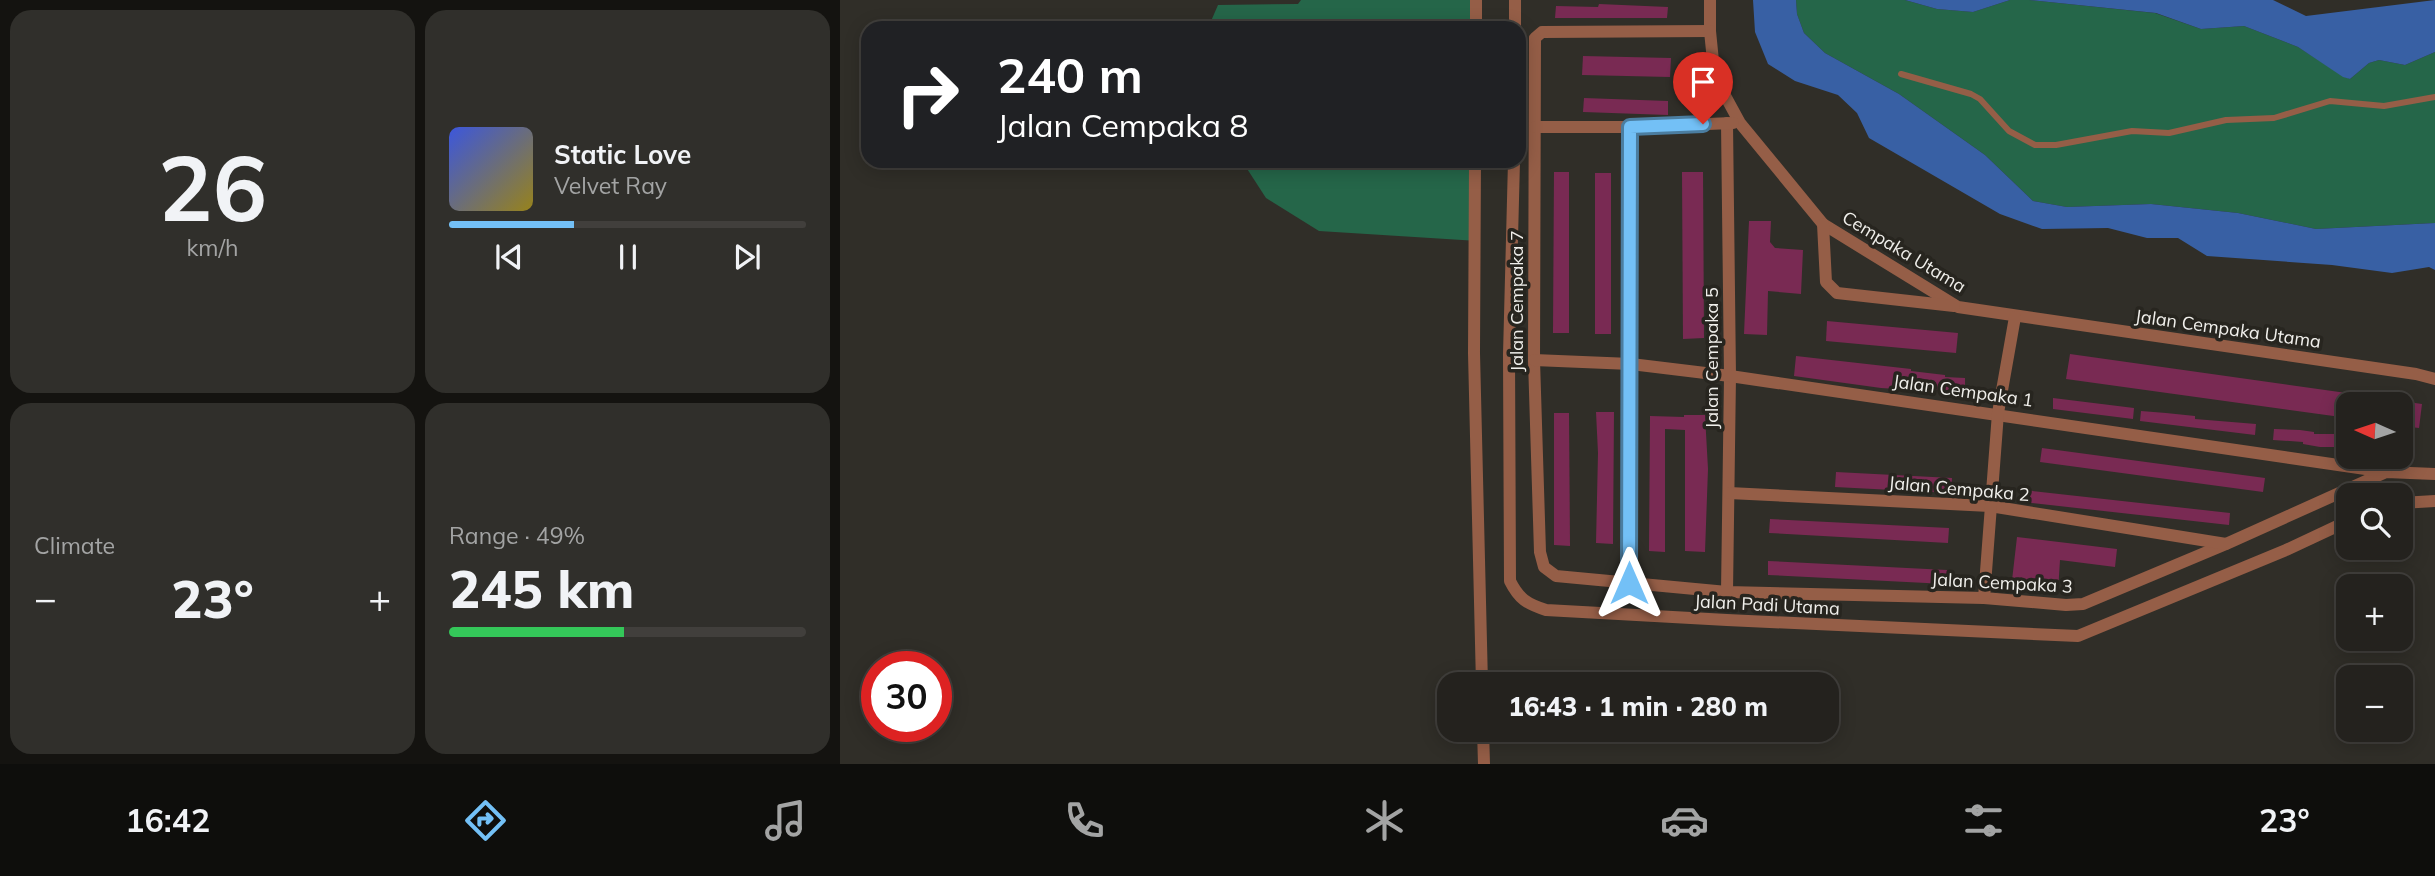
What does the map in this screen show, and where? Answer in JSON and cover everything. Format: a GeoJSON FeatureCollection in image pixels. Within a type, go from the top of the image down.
{"type":"FeatureCollection","features":[{"type":"Feature","properties":{"kind":"street"},"geometry":{"type":"LineString","coordinates":[[1476,0],[1476,21]]}},
{"type":"Feature","properties":{"kind":"street"},"geometry":{"type":"LineString","coordinates":[[1515,0],[1515,21]]}},
{"type":"Feature","properties":{"kind":"street","name":"Cempaka Utama"},"geometry":{"type":"LineString","coordinates":[[1710,0],[1710,32],[1716,71],[1734,123],[1823,224],[1958,307],[2015,317]]}},
{"type":"Feature","properties":{"kind":"street","name":"Jalan Cempaka 7"},"geometry":{"type":"LineString","coordinates":[[1544,567],[1540,552],[1534,360],[1535,38],[1542,32],[1710,32]]}},
{"type":"Feature","properties":{"kind":"street"},"geometry":{"type":"LineString","coordinates":[[1535,127],[1734,123]]}},
{"type":"Feature","properties":{"kind":"street","name":"Jalan Cempaka 5"},"geometry":{"type":"LineString","coordinates":[[1727,592],[1734,123]]}},
{"type":"Feature","properties":{"kind":"street"},"geometry":{"type":"LineString","coordinates":[[1629,583],[1630,127]]}},
{"type":"Feature","properties":{"kind":"street"},"geometry":{"type":"LineString","coordinates":[[1475,168],[1474,353],[1482,672]]}},
{"type":"Feature","properties":{"kind":"street","name":"Jalan Padi Utama"},"geometry":{"type":"LineString","coordinates":[[1514,168],[1508,355],[1510,581],[1517,596],[1528,604],[1546,610],[2078,636],[2286,551],[2336,527]]}},
{"type":"Feature","properties":{"kind":"street"},"geometry":{"type":"LineString","coordinates":[[1823,224],[1826,282],[1837,293],[1958,307]]}},
{"type":"Feature","properties":{"kind":"street"},"geometry":{"type":"LineString","coordinates":[[1984,598],[1998,413],[2015,317]]}},
{"type":"Feature","properties":{"kind":"street","name":"Jalan Cempaka Utama"},"geometry":{"type":"LineString","coordinates":[[2015,317],[2416,374],[2435,379]]}},
{"type":"Feature","properties":{"kind":"street","name":"Jalan Cempaka 1"},"geometry":{"type":"LineString","coordinates":[[1534,360],[1631,364],[1730,376],[1998,413],[2386,472]]}},
{"type":"Feature","properties":{"kind":"street","name":"Jalan Cempaka 3"},"geometry":{"type":"LineString","coordinates":[[1544,567],[1556,576],[1727,592],[1984,598],[2083,604],[2226,544],[2386,472],[2435,474]]}},
{"type":"Feature","properties":{"kind":"street","name":"Jalan Cempaka 2"},"geometry":{"type":"LineString","coordinates":[[1729,493],[1990,506],[2226,544]]}},
{"type":"Feature","properties":{"kind":"street"},"geometry":{"type":"LineString","coordinates":[[2413,502],[2435,501]]}},
{"type":"Feature","properties":{"kind":"street"},"geometry":{"type":"LineString","coordinates":[[1483,742],[1484,764]]}},
{"type":"Feature","properties":{"kind":"lane"},"geometry":{"type":"LineString","coordinates":[[1901,74],[1971,94],[1980,99],[2009,131],[2035,145],[2056,145],[2132,131],[2180,132],[2226,120],[2274,118],[2330,101],[2384,106],[2435,97]]}},
{"type":"Feature","properties":{"kind":"green space"},"geometry":{"type":"Polygon","coordinates":[[[1301,0],[1480,0],[1480,21],[1211,21],[1218,5],[1298,4],[1301,0]]]}},
{"type":"Feature","properties":{"kind":"green space"},"geometry":{"type":"Polygon","coordinates":[[[1796,0],[1905,0],[1937,9],[1973,12],[2010,0],[2029,0],[2155,13],[2201,29],[2244,26],[2298,47],[2350,79],[2369,63],[2379,60],[2405,65],[2435,52],[2435,223],[2316,229],[2238,213],[2151,204],[2067,207],[2033,201],[1985,155],[1899,94],[1825,53],[1804,33],[1797,14],[1796,0]]]}},
{"type":"Feature","properties":{"kind":"green space"},"geometry":{"type":"Polygon","coordinates":[[[1247,168],[1479,168],[1478,241],[1319,231],[1266,198],[1247,168]]]}},
{"type":"Feature","properties":{"kind":"water"},"geometry":{"type":"Polygon","coordinates":[[[1753,0],[1796,0],[1797,14],[1804,33],[1825,53],[1899,94],[1985,155],[2033,201],[2067,207],[2151,204],[2238,213],[2316,229],[2435,223],[2435,270],[2429,267],[2392,273],[2332,265],[2207,256],[2178,238],[2147,238],[2108,228],[2042,229],[2000,214],[1869,138],[1857,113],[1838,95],[1795,81],[1768,64],[1755,32],[1753,0]]]}},
{"type":"Feature","properties":{"kind":"water"},"geometry":{"type":"Polygon","coordinates":[[[1905,0],[2010,0],[1973,12],[1937,9],[1905,0]]]}},
{"type":"Feature","properties":{"kind":"water"},"geometry":{"type":"Polygon","coordinates":[[[2029,0],[2273,0],[2306,16],[2435,0],[2435,52],[2405,65],[2379,60],[2369,63],[2350,79],[2298,47],[2244,26],[2201,29],[2156,13],[2029,0]]]}},
{"type":"Feature","properties":{"kind":"building"},"geometry":{"type":"Polygon","coordinates":[[[1599,4],[1668,7],[1667,18],[1555,18],[1556,6],[1598,7],[1599,4]]]}},
{"type":"Feature","properties":{"kind":"building"},"geometry":{"type":"Polygon","coordinates":[[[1583,56],[1671,58],[1670,77],[1582,75],[1583,56]]]}},
{"type":"Feature","properties":{"kind":"building"},"geometry":{"type":"Polygon","coordinates":[[[1584,98],[1668,101],[1668,115],[1583,112],[1584,98]]]}},
{"type":"Feature","properties":{"kind":"building"},"geometry":{"type":"Polygon","coordinates":[[[1554,172],[1569,172],[1569,333],[1553,333],[1554,172]]]}},
{"type":"Feature","properties":{"kind":"building"},"geometry":{"type":"Polygon","coordinates":[[[1682,172],[1703,172],[1704,338],[1683,339],[1682,172]]]}},
{"type":"Feature","properties":{"kind":"building"},"geometry":{"type":"Polygon","coordinates":[[[1595,173],[1611,173],[1611,334],[1595,334],[1595,173]]]}},
{"type":"Feature","properties":{"kind":"building"},"geometry":{"type":"Polygon","coordinates":[[[1749,221],[1771,221],[1770,242],[1775,248],[1803,250],[1801,294],[1768,291],[1767,335],[1744,334],[1749,221]]]}},
{"type":"Feature","properties":{"kind":"building"},"geometry":{"type":"Polygon","coordinates":[[[1827,321],[1958,333],[1956,353],[1826,341],[1827,321]]]}},
{"type":"Feature","properties":{"kind":"building"},"geometry":{"type":"Polygon","coordinates":[[[2070,354],[2339,392],[2336,392],[2336,416],[2066,379],[2070,354]]]}},
{"type":"Feature","properties":{"kind":"building"},"geometry":{"type":"Polygon","coordinates":[[[1796,356],[1965,378],[1965,393],[1881,388],[1794,376],[1796,356]]]}},
{"type":"Feature","properties":{"kind":"building"},"geometry":{"type":"Polygon","coordinates":[[[2053,398],[2134,408],[2133,419],[2053,409],[2053,398]]]}},
{"type":"Feature","properties":{"kind":"building"},"geometry":{"type":"Polygon","coordinates":[[[2413,403],[2422,404],[2419,428],[2413,427],[2413,403]]]}},
{"type":"Feature","properties":{"kind":"building"},"geometry":{"type":"Polygon","coordinates":[[[2141,411],[2256,424],[2255,435],[2140,421],[2141,411]]]}},
{"type":"Feature","properties":{"kind":"building"},"geometry":{"type":"Polygon","coordinates":[[[1596,412],[1614,412],[1613,544],[1596,543],[1596,412]]]}},
{"type":"Feature","properties":{"kind":"building"},"geometry":{"type":"Polygon","coordinates":[[[1554,413],[1569,413],[1570,546],[1554,545],[1554,413]]]}},
{"type":"Feature","properties":{"kind":"building"},"geometry":{"type":"Polygon","coordinates":[[[1705,415],[1708,469],[1705,552],[1685,551],[1685,430],[1665,429],[1665,552],[1649,551],[1650,416],[1705,415]]]}},
{"type":"Feature","properties":{"kind":"building"},"geometry":{"type":"Polygon","coordinates":[[[2274,429],[2336,434],[2336,447],[2320,447],[2303,442],[2273,440],[2274,429]]]}},
{"type":"Feature","properties":{"kind":"building"},"geometry":{"type":"Polygon","coordinates":[[[2042,448],[2265,478],[2263,492],[2040,462],[2042,448]]]}},
{"type":"Feature","properties":{"kind":"building"},"geometry":{"type":"Polygon","coordinates":[[[1836,472],[1952,478],[1951,493],[1835,487],[1836,472]]]}},
{"type":"Feature","properties":{"kind":"building"},"geometry":{"type":"Polygon","coordinates":[[[2024,490],[2230,513],[2229,525],[2023,502],[2024,490]]]}},
{"type":"Feature","properties":{"kind":"building"},"geometry":{"type":"Polygon","coordinates":[[[1770,519],[1949,528],[1948,543],[1769,533],[1770,519]]]}},
{"type":"Feature","properties":{"kind":"building"},"geometry":{"type":"Polygon","coordinates":[[[2017,537],[2117,549],[2115,567],[2060,560],[2058,592],[2011,589],[2017,537]]]}},
{"type":"Feature","properties":{"kind":"building"},"geometry":{"type":"Polygon","coordinates":[[[1768,561],[1947,570],[1946,584],[1768,575],[1768,561]]]}},
{"type":"Feature","properties":{"kind":"route"},"geometry":{"type":"LineString","coordinates":[[1629,583],[1630,127],[1703,124]]}}]}
